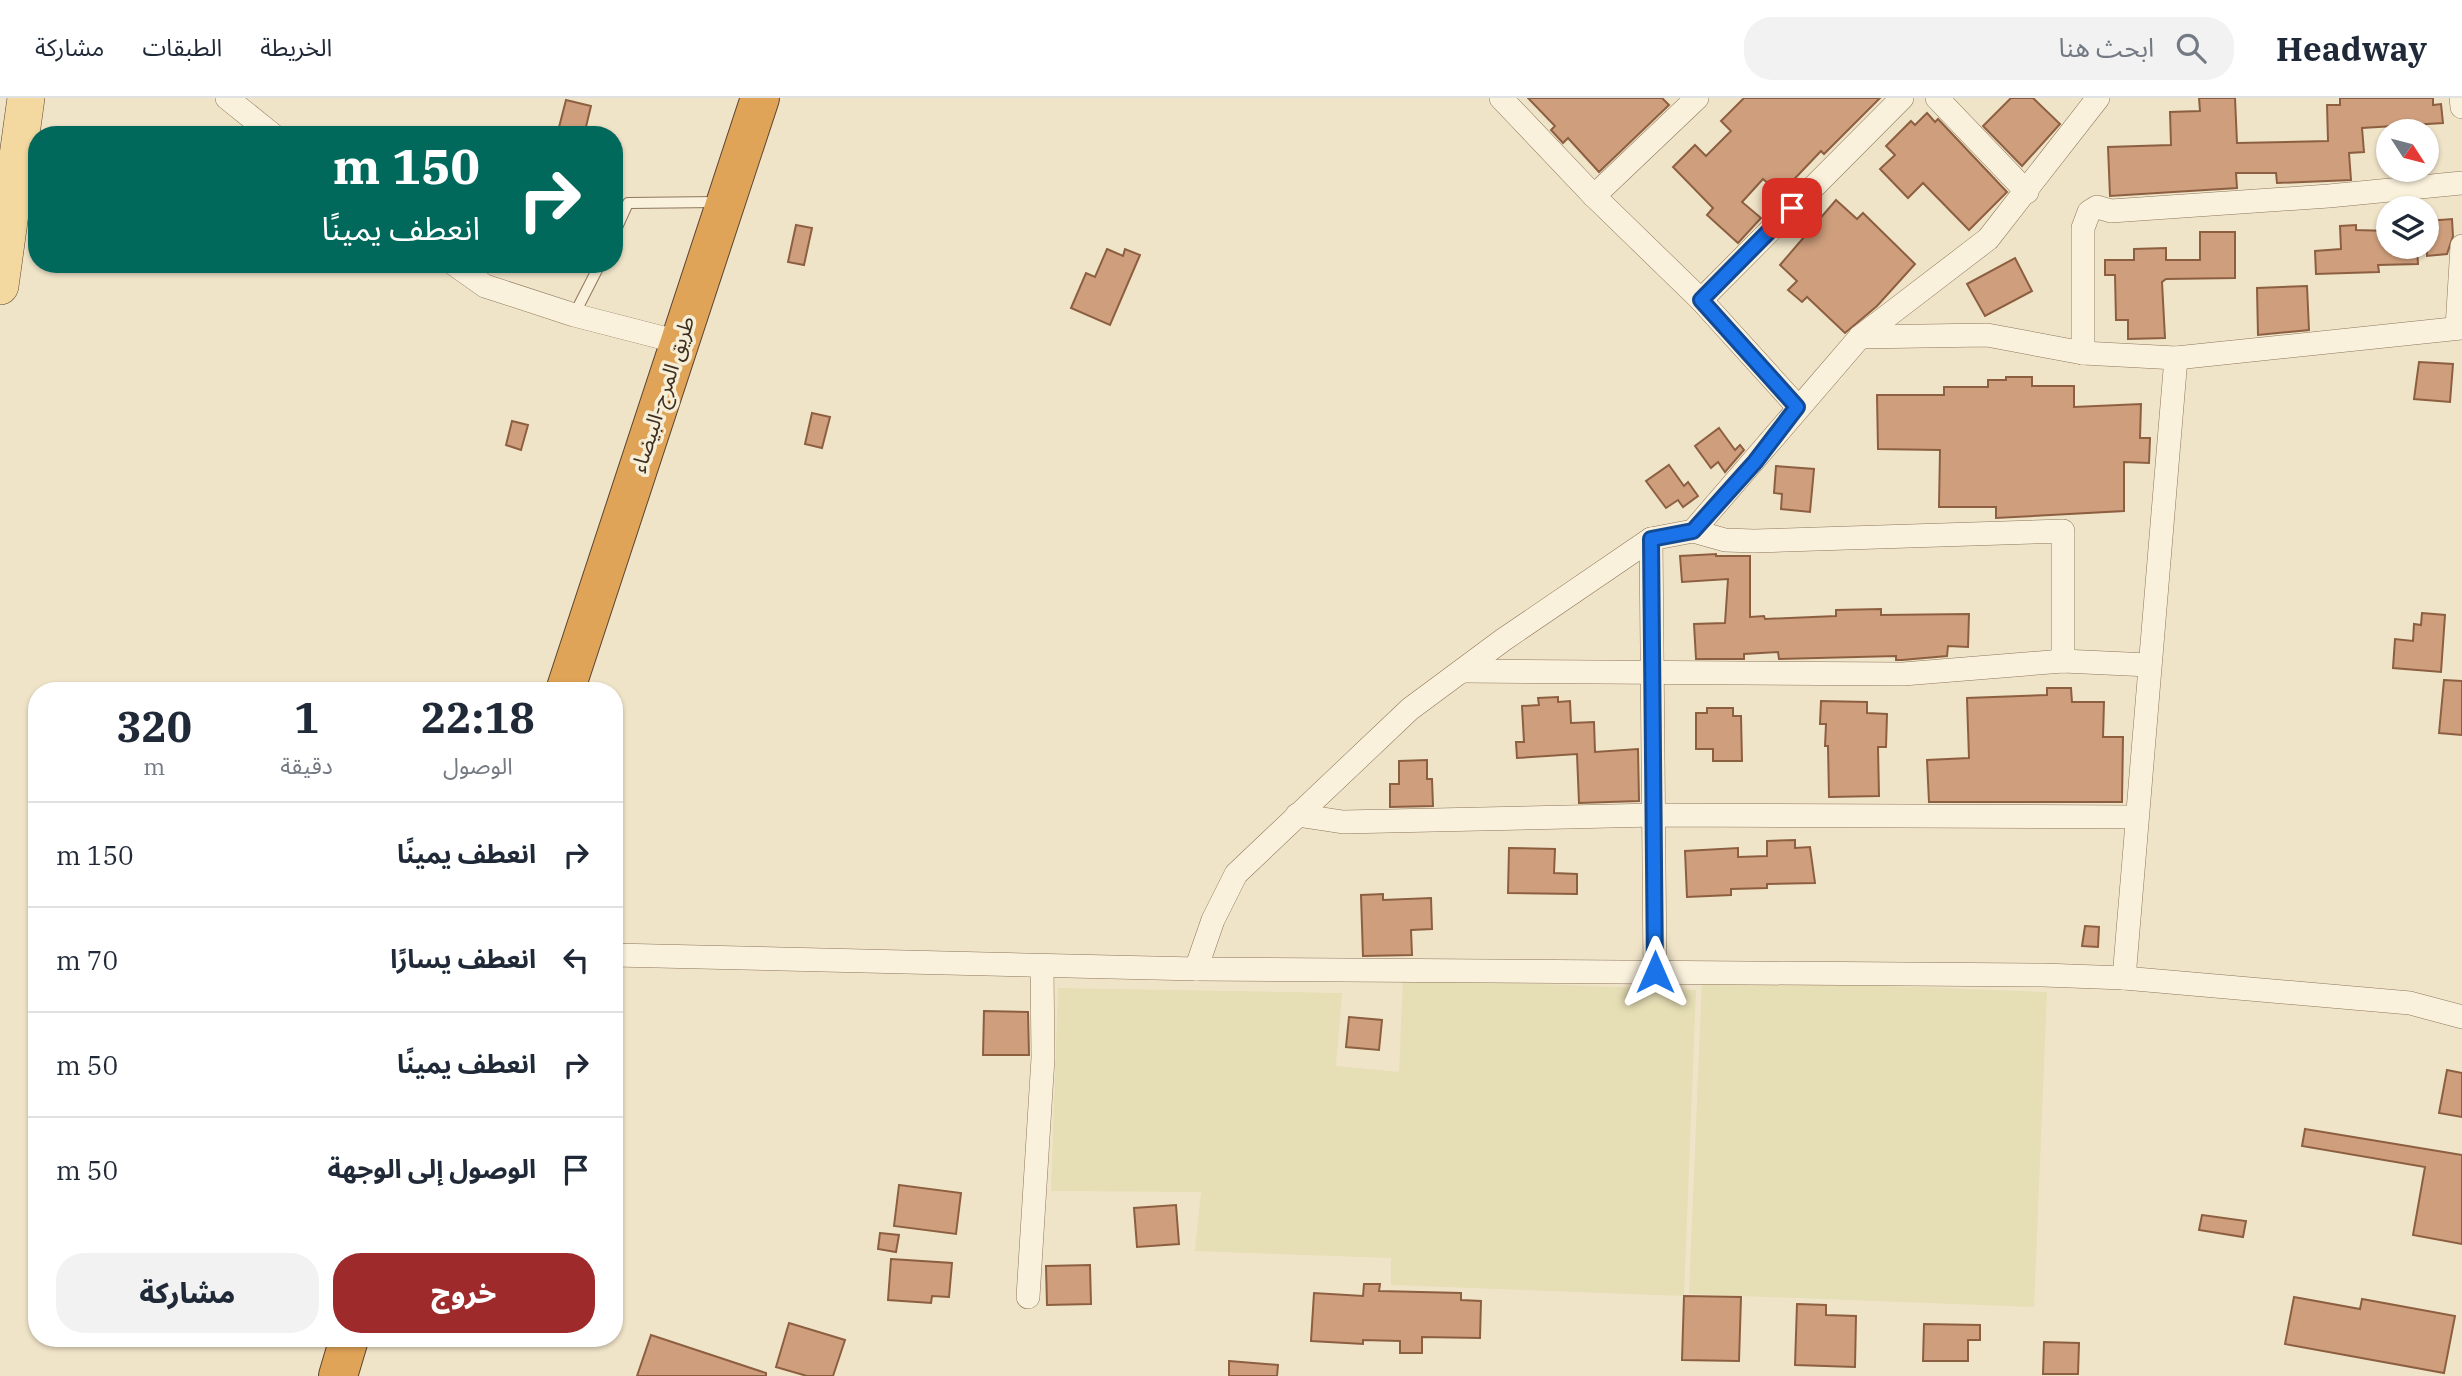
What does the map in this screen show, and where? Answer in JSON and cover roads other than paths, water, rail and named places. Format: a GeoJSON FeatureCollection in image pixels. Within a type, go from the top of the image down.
{"type":"FeatureCollection","features":[{"type":"Feature","properties":{"kind":"highway","name":"طريق المرج-البيضاء"},"geometry":{"type":"LineString","coordinates":[[568,682],[760,98]]}},
{"type":"Feature","properties":{"kind":"highway"},"geometry":{"type":"LineString","coordinates":[[338,1376],[347,1347]]}},
{"type":"Feature","properties":{"kind":"main road"},"geometry":{"type":"LineString","coordinates":[[0,286],[26,98]]}},
{"type":"Feature","properties":{"kind":"street"},"geometry":{"type":"LineString","coordinates":[[227,98],[262,126]]}},
{"type":"Feature","properties":{"kind":"street"},"geometry":{"type":"LineString","coordinates":[[1501,98],[1594,196],[1701,300],[1797,407]]}},
{"type":"Feature","properties":{"kind":"street"},"geometry":{"type":"LineString","coordinates":[[1594,196],[1697,98]]}},
{"type":"Feature","properties":{"kind":"street"},"geometry":{"type":"LineString","coordinates":[[1701,300],[1902,98]]}},
{"type":"Feature","properties":{"kind":"street"},"geometry":{"type":"LineString","coordinates":[[1937,98],[2027,192]]}},
{"type":"Feature","properties":{"kind":"street"},"geometry":{"type":"LineString","coordinates":[[1693,531],[1860,337],[1988,239],[2098,98]]}},
{"type":"Feature","properties":{"kind":"street"},"geometry":{"type":"LineString","coordinates":[[2462,98],[2462,107]]}},
{"type":"Feature","properties":{"kind":"street"},"geometry":{"type":"LineString","coordinates":[[2083,353],[2083,228],[2089,212],[2097,207],[2125,210],[2329,196],[2462,183]]}},
{"type":"Feature","properties":{"kind":"street"},"geometry":{"type":"LineString","coordinates":[[1860,337],[1987,335],[2083,353],[2176,358],[2459,328],[2462,246]]}},
{"type":"Feature","properties":{"kind":"street"},"geometry":{"type":"LineString","coordinates":[[467,273],[485,286],[574,315],[679,342]]}},
{"type":"Feature","properties":{"kind":"street"},"geometry":{"type":"LineString","coordinates":[[2124,978],[2176,358]]}},
{"type":"Feature","properties":{"kind":"street"},"geometry":{"type":"LineString","coordinates":[[1196,969],[1213,920],[1236,874],[1297,815],[1410,709],[1585,581],[1651,539],[1693,531],[1725,540],[1754,541],[2063,531],[2063,661]]}},
{"type":"Feature","properties":{"kind":"street"},"geometry":{"type":"LineString","coordinates":[[1651,539],[1655,972]]}},
{"type":"Feature","properties":{"kind":"street"},"geometry":{"type":"LineString","coordinates":[[1462,671],[1903,674],[2063,661],[2150,665]]}},
{"type":"Feature","properties":{"kind":"street"},"geometry":{"type":"LineString","coordinates":[[1297,815],[1343,822],[1655,815],[2136,817]]}},
{"type":"Feature","properties":{"kind":"street"},"geometry":{"type":"LineString","coordinates":[[623,956],[1196,969],[2124,978],[2410,1003],[2462,1017]]}},
{"type":"Feature","properties":{"kind":"street"},"geometry":{"type":"LineString","coordinates":[[1028,1297],[1043,1058],[1042,966]]}},
{"type":"Feature","properties":{"kind":"lane"},"geometry":{"type":"LineString","coordinates":[[623,214],[628,203],[725,202]]}},
{"type":"Feature","properties":{"kind":"lane"},"geometry":{"type":"LineString","coordinates":[[574,315],[595,273]]}}]}
